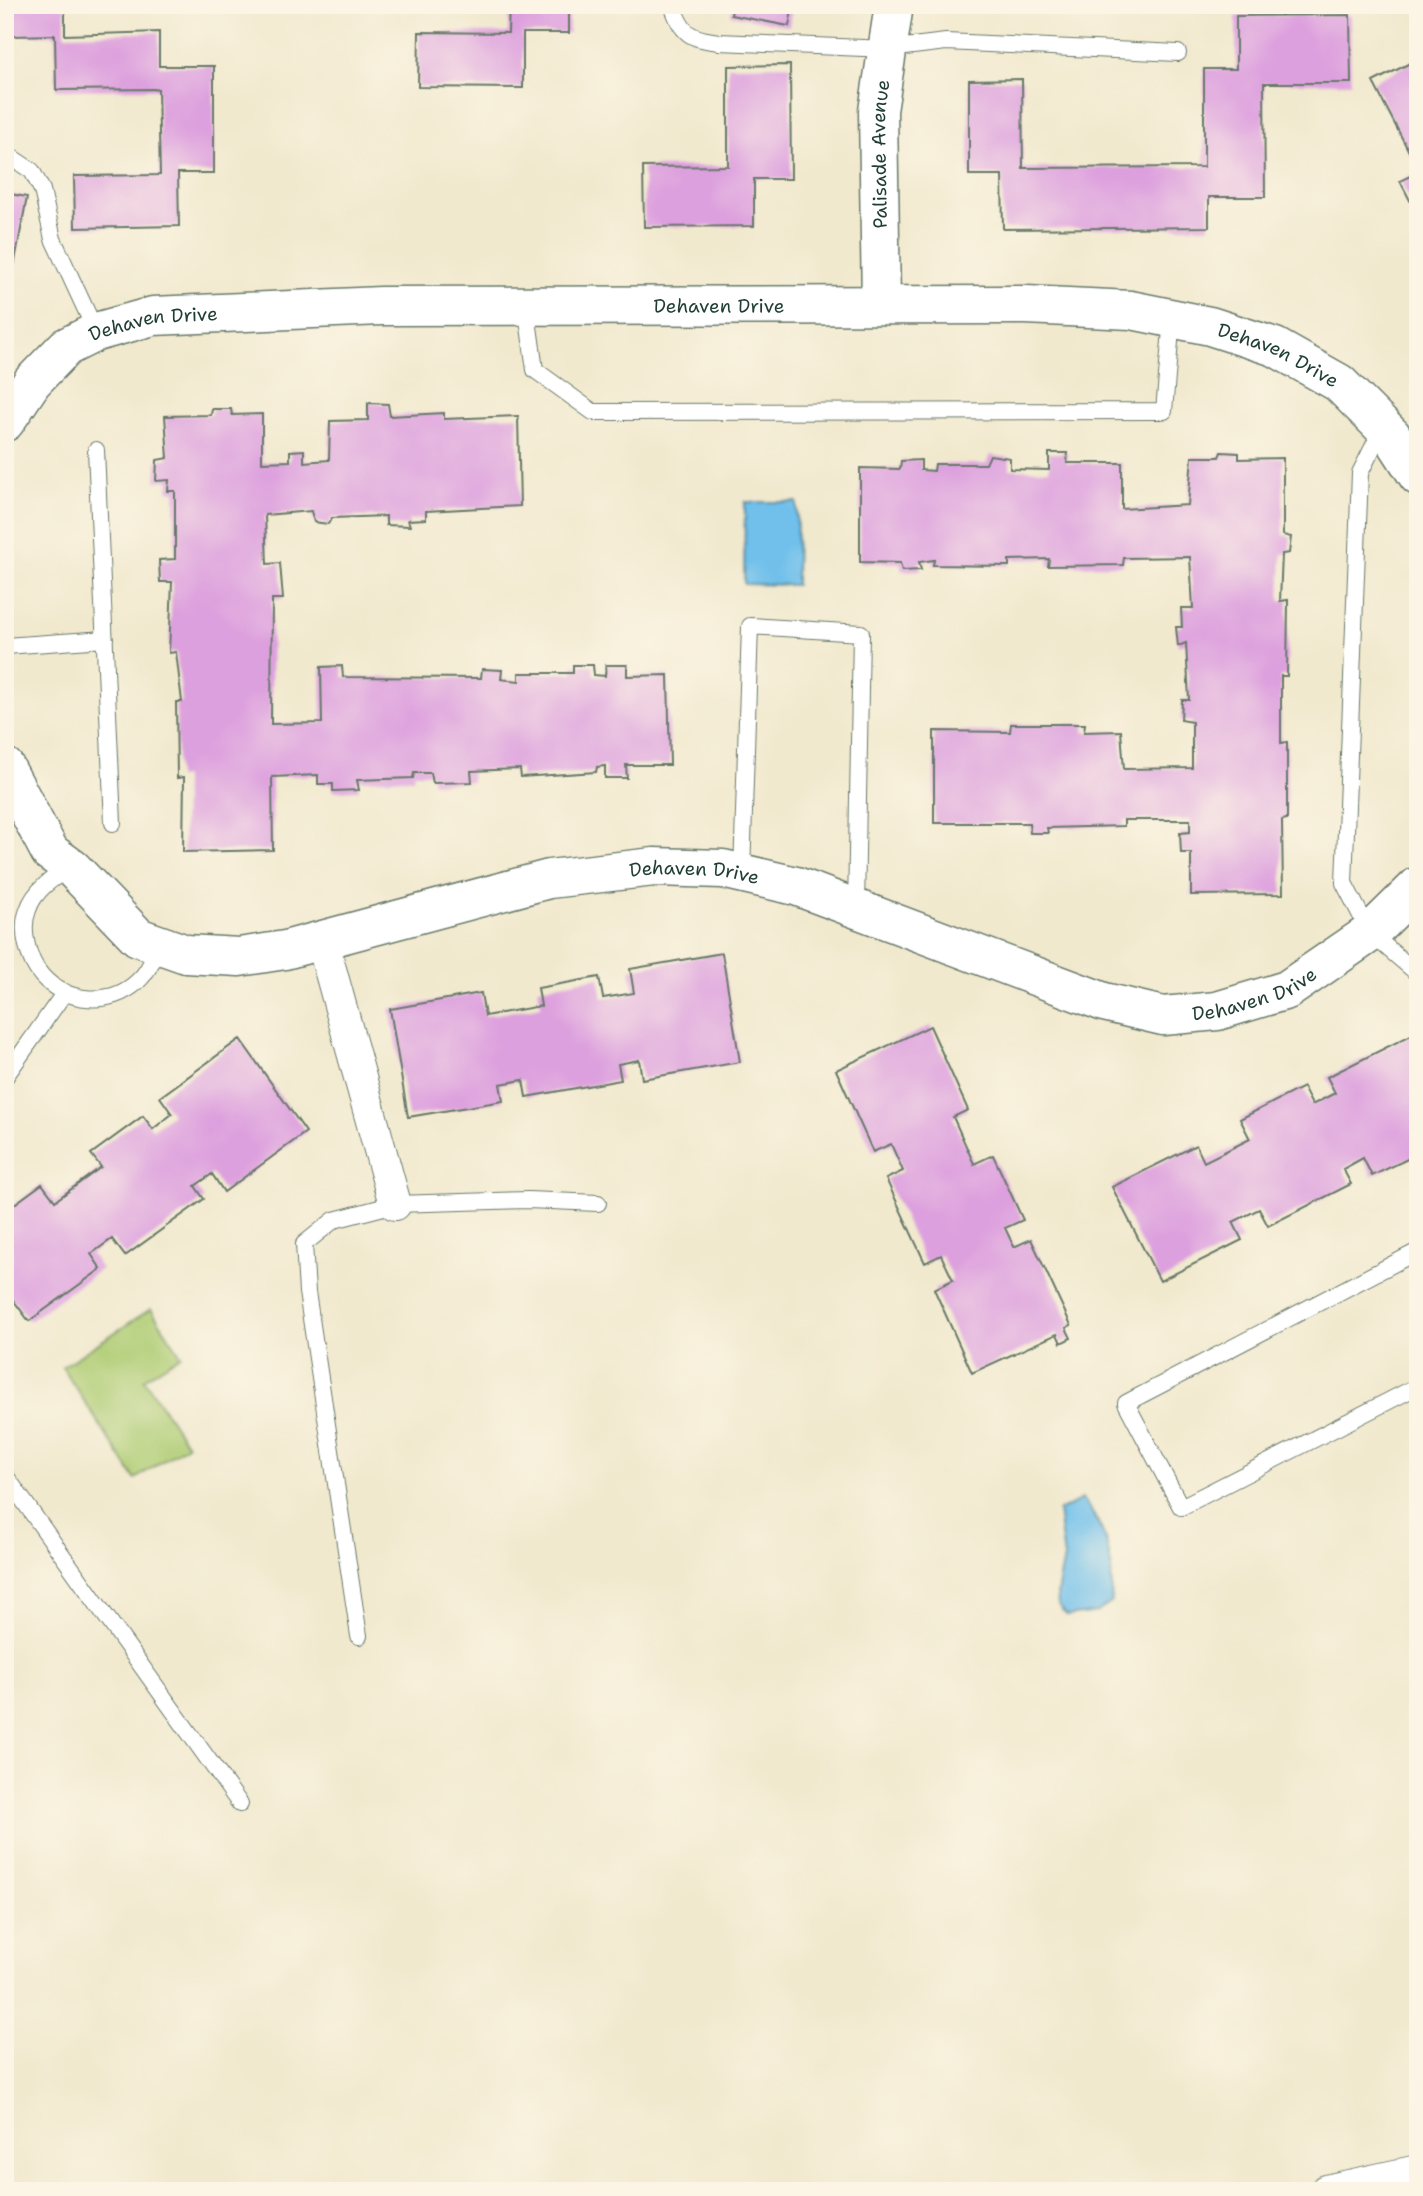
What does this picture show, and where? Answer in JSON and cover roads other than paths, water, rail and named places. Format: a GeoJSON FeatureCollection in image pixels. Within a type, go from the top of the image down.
{"type":"FeatureCollection","features":[{"type":"Feature","properties":{"kind":"street","name":"Palisade Avenue"},"geometry":{"type":"LineString","coordinates":[[881,304],[878,111],[894,5]]}},
{"type":"Feature","properties":{"kind":"street","name":"Dehaven Drive"},"geometry":{"type":"LineString","coordinates":[[5,422],[32,382],[65,347],[96,332],[153,316],[381,306],[1026,305],[1131,310],[1210,326],[1275,347],[1339,383],[1392,436],[1418,476]]}},
{"type":"Feature","properties":{"kind":"street","name":"Dehaven Drive"},"geometry":{"type":"LineString","coordinates":[[5,767],[50,852],[72,868],[138,937],[186,954],[239,957],[285,950],[549,879],[654,867],[723,869],[796,886],[1104,1002],[1163,1016],[1217,1011],[1287,990],[1370,933],[1415,894]]}},
{"type":"Feature","properties":{"kind":"street"},"geometry":{"type":"LineString","coordinates":[[322,940],[395,1204]]}},
{"type":"Feature","properties":{"kind":"street"},"geometry":{"type":"LineString","coordinates":[[1326,2191],[1418,2171]]}},
{"type":"Feature","properties":{"kind":"lane"},"geometry":{"type":"LineString","coordinates":[[672,5],[678,22],[694,38],[719,42],[888,49],[946,42],[1178,53]]}},
{"type":"Feature","properties":{"kind":"lane"},"geometry":{"type":"LineString","coordinates":[[5,153],[32,171],[42,190],[52,239],[96,332]]}},
{"type":"Feature","properties":{"kind":"lane"},"geometry":{"type":"LineString","coordinates":[[526,305],[535,370],[593,412],[1164,411],[1172,318]]}},
{"type":"Feature","properties":{"kind":"lane"},"geometry":{"type":"LineString","coordinates":[[1383,427],[1360,473],[1344,883],[1370,933],[1418,974]]}},
{"type":"Feature","properties":{"kind":"lane"},"geometry":{"type":"LineString","coordinates":[[96,450],[113,823]]}},
{"type":"Feature","properties":{"kind":"lane"},"geometry":{"type":"LineString","coordinates":[[742,873],[750,626],[861,633],[856,909]]}},
{"type":"Feature","properties":{"kind":"lane"},"geometry":{"type":"LineString","coordinates":[[5,646],[105,639]]}},
{"type":"Feature","properties":{"kind":"lane"},"geometry":{"type":"LineString","coordinates":[[72,868],[54,876],[27,910],[25,935],[30,957],[41,975],[57,989],[78,998],[99,999],[120,993],[138,981],[152,964],[159,943]]}},
{"type":"Feature","properties":{"kind":"lane"},"geometry":{"type":"LineString","coordinates":[[5,1077],[65,992]]}},
{"type":"Feature","properties":{"kind":"lane"},"geometry":{"type":"LineString","coordinates":[[359,1636],[307,1292],[304,1244],[334,1220],[395,1204],[528,1200],[598,1203]]}},
{"type":"Feature","properties":{"kind":"lane"},"geometry":{"type":"LineString","coordinates":[[1418,1251],[1126,1403],[1181,1507],[1418,1386]]}},
{"type":"Feature","properties":{"kind":"lane"},"geometry":{"type":"LineString","coordinates":[[5,1475],[240,1804]]}},
{"type":"Feature","properties":{"kind":"water"},"geometry":{"type":"Polygon","coordinates":[[[745,502],[797,502],[796,585],[744,584],[745,502]]]}},
{"type":"Feature","properties":{"kind":"water"},"geometry":{"type":"Polygon","coordinates":[[[1082,1499],[1098,1523],[1108,1548],[1112,1574],[1111,1603],[1097,1612],[1067,1616],[1058,1605],[1057,1593],[1064,1558],[1058,1511],[1082,1499]]]}}]}
